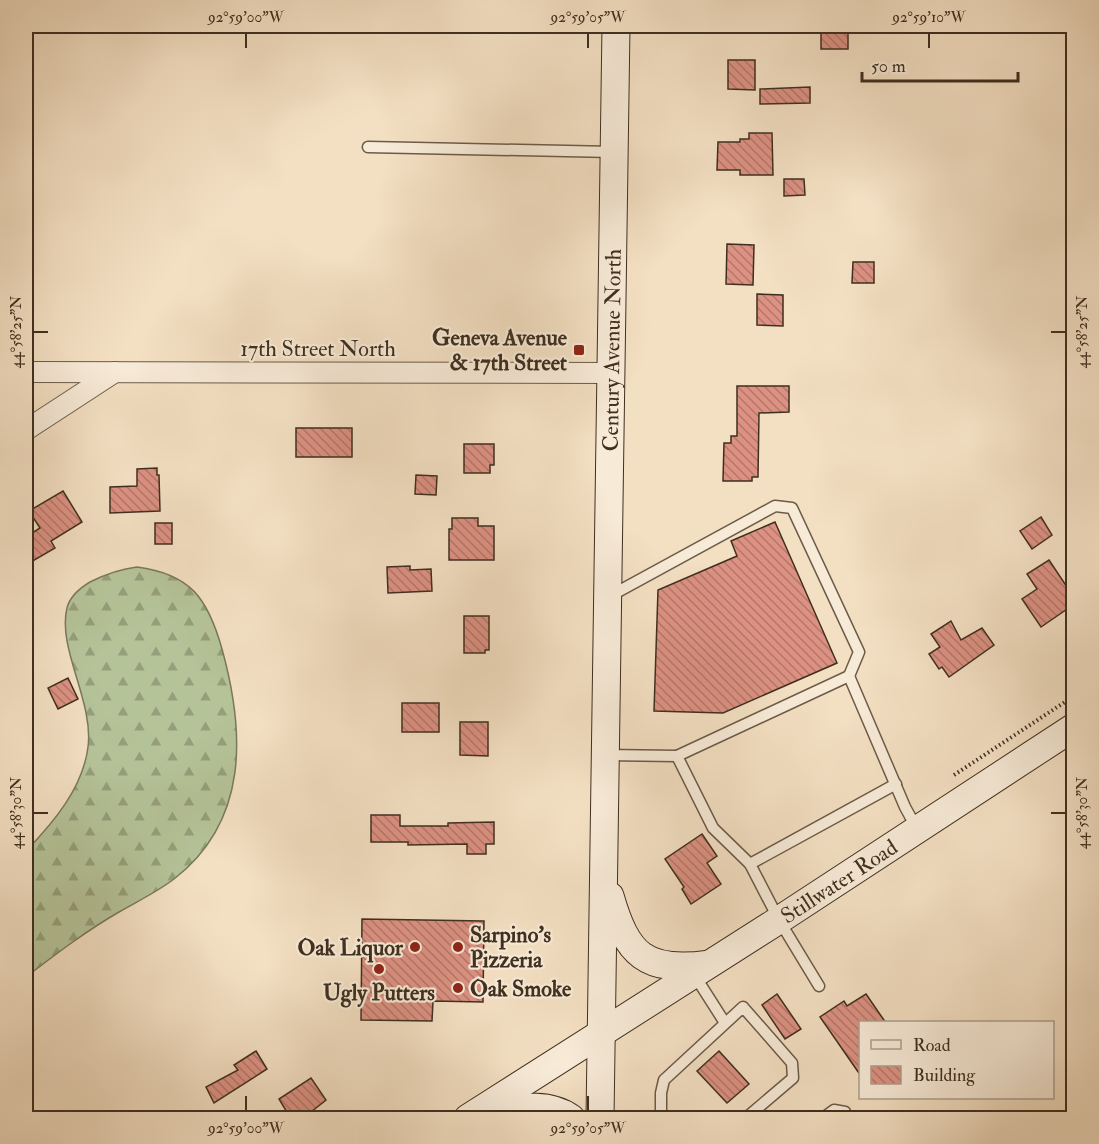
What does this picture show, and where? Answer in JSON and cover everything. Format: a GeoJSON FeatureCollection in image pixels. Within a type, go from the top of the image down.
{"type":"FeatureCollection","features":[{"type":"Feature","properties":{"kind":"main road","name":"Century Avenue North"},"geometry":{"type":"LineString","coordinates":[[600,1119],[616,26]]}},
{"type":"Feature","properties":{"kind":"main road","name":"Stillwater Road"},"geometry":{"type":"LineString","coordinates":[[471,1116],[779,920],[1074,727]]}},
{"type":"Feature","properties":{"kind":"main road"},"geometry":{"type":"LineString","coordinates":[[603,873],[621,930],[627,942],[637,952],[653,962],[668,966],[702,969]]}},
{"type":"Feature","properties":{"kind":"main road"},"geometry":{"type":"LineString","coordinates":[[471,1116],[538,1107],[554,1110],[571,1119]]}},
{"type":"Feature","properties":{"kind":"street","name":"17th Street North"},"geometry":{"type":"LineString","coordinates":[[26,372],[611,373]]}},
{"type":"Feature","properties":{"kind":"street"},"geometry":{"type":"LineString","coordinates":[[26,429],[115,372]]}},
{"type":"Feature","properties":{"kind":"lane"},"geometry":{"type":"LineString","coordinates":[[368,147],[614,152]]}},
{"type":"Feature","properties":{"kind":"lane"},"geometry":{"type":"LineString","coordinates":[[605,755],[677,756],[849,676],[859,652],[792,508],[775,506],[607,597]]}},
{"type":"Feature","properties":{"kind":"lane"},"geometry":{"type":"LineString","coordinates":[[849,676],[905,807],[917,829]]}},
{"type":"Feature","properties":{"kind":"lane"},"geometry":{"type":"LineString","coordinates":[[677,756],[713,828],[750,864],[779,920],[819,986]]}},
{"type":"Feature","properties":{"kind":"lane"},"geometry":{"type":"LineString","coordinates":[[750,864],[896,784]]}},
{"type":"Feature","properties":{"kind":"lane"},"geometry":{"type":"LineString","coordinates":[[702,969],[726,1023]]}},
{"type":"Feature","properties":{"kind":"lane"},"geometry":{"type":"LineString","coordinates":[[661,1119],[661,1093],[664,1080],[743,1007],[792,1063],[793,1078],[746,1119]]}},
{"type":"Feature","properties":{"kind":"lane"},"geometry":{"type":"LineString","coordinates":[[823,1119],[834,1110],[845,1112],[847,1119]]}},
{"type":"Feature","properties":{"kind":"green space"},"geometry":{"type":"Polygon","coordinates":[[[137,567],[156,570],[184,583],[203,603],[217,631],[230,680],[237,743],[235,773],[228,803],[216,830],[199,856],[174,879],[95,927],[26,977],[26,851],[56,817],[73,791],[80,777],[88,747],[86,712],[67,640],[65,624],[67,608],[76,593],[90,582],[113,572],[137,567]]]}},
{"type":"Feature","properties":{"kind":"building"},"geometry":{"type":"Polygon","coordinates":[[[821,26],[848,26],[848,49],[821,49],[821,26]]]}},
{"type":"Feature","properties":{"kind":"building"},"geometry":{"type":"Polygon","coordinates":[[[728,60],[755,60],[755,90],[728,89],[728,60]]]}},
{"type":"Feature","properties":{"kind":"building"},"geometry":{"type":"Polygon","coordinates":[[[810,87],[810,103],[760,104],[760,89],[810,87]]]}},
{"type":"Feature","properties":{"kind":"building"},"geometry":{"type":"Polygon","coordinates":[[[749,133],[772,133],[773,175],[740,175],[740,170],[717,170],[718,142],[740,142],[740,139],[749,139],[749,133]]]}},
{"type":"Feature","properties":{"kind":"building"},"geometry":{"type":"Polygon","coordinates":[[[784,179],[804,179],[805,195],[784,196],[784,179]]]}},
{"type":"Feature","properties":{"kind":"building"},"geometry":{"type":"Polygon","coordinates":[[[727,244],[754,245],[753,285],[726,284],[727,244]]]}},
{"type":"Feature","properties":{"kind":"building"},"geometry":{"type":"Polygon","coordinates":[[[853,262],[874,262],[874,283],[852,283],[853,262]]]}},
{"type":"Feature","properties":{"kind":"building"},"geometry":{"type":"Polygon","coordinates":[[[757,294],[783,295],[783,326],[757,325],[757,294]]]}},
{"type":"Feature","properties":{"kind":"building"},"geometry":{"type":"Polygon","coordinates":[[[737,386],[789,386],[789,412],[759,413],[758,477],[752,477],[752,481],[723,481],[724,443],[731,443],[731,436],[737,436],[737,386]]]}},
{"type":"Feature","properties":{"kind":"building"},"geometry":{"type":"Polygon","coordinates":[[[296,428],[352,428],[352,457],[296,457],[296,428]]]}},
{"type":"Feature","properties":{"kind":"building"},"geometry":{"type":"Polygon","coordinates":[[[464,444],[494,444],[494,465],[490,465],[490,473],[464,473],[464,444]]]}},
{"type":"Feature","properties":{"kind":"building"},"geometry":{"type":"Polygon","coordinates":[[[157,468],[160,511],[110,513],[110,487],[137,486],[137,469],[157,468]]]}},
{"type":"Feature","properties":{"kind":"building"},"geometry":{"type":"Polygon","coordinates":[[[416,475],[437,476],[436,495],[415,494],[416,475]]]}},
{"type":"Feature","properties":{"kind":"building"},"geometry":{"type":"Polygon","coordinates":[[[63,491],[82,522],[51,541],[55,548],[31,562],[26,553],[26,537],[40,528],[29,511],[63,491]]]}},
{"type":"Feature","properties":{"kind":"building"},"geometry":{"type":"Polygon","coordinates":[[[1041,517],[1052,535],[1032,549],[1020,531],[1041,517]]]}},
{"type":"Feature","properties":{"kind":"building"},"geometry":{"type":"Polygon","coordinates":[[[452,518],[478,518],[478,526],[494,526],[494,560],[449,560],[449,529],[452,529],[452,518]]]}},
{"type":"Feature","properties":{"kind":"building"},"geometry":{"type":"Polygon","coordinates":[[[775,522],[837,663],[723,713],[654,711],[658,590],[737,556],[731,541],[775,522]]]}},
{"type":"Feature","properties":{"kind":"building"},"geometry":{"type":"Polygon","coordinates":[[[155,523],[172,523],[172,544],[155,544],[155,523]]]}},
{"type":"Feature","properties":{"kind":"building"},"geometry":{"type":"Polygon","coordinates":[[[1049,560],[1073,596],[1066,600],[1070,607],[1041,627],[1022,599],[1037,589],[1027,574],[1049,560]]]}},
{"type":"Feature","properties":{"kind":"building"},"geometry":{"type":"Polygon","coordinates":[[[410,566],[410,570],[431,569],[432,591],[388,593],[387,567],[410,566]]]}},
{"type":"Feature","properties":{"kind":"building"},"geometry":{"type":"Polygon","coordinates":[[[464,616],[489,616],[489,650],[485,650],[485,653],[464,653],[464,616]]]}},
{"type":"Feature","properties":{"kind":"building"},"geometry":{"type":"Polygon","coordinates":[[[951,621],[961,640],[982,628],[994,645],[949,677],[942,667],[939,669],[929,654],[940,647],[931,634],[951,621]]]}},
{"type":"Feature","properties":{"kind":"building"},"geometry":{"type":"Polygon","coordinates":[[[68,678],[78,699],[58,709],[48,688],[68,678]]]}},
{"type":"Feature","properties":{"kind":"building"},"geometry":{"type":"Polygon","coordinates":[[[402,703],[439,703],[439,732],[402,732],[402,703]]]}},
{"type":"Feature","properties":{"kind":"building"},"geometry":{"type":"Polygon","coordinates":[[[460,722],[488,722],[488,756],[460,755],[460,722]]]}},
{"type":"Feature","properties":{"kind":"building"},"geometry":{"type":"Polygon","coordinates":[[[371,815],[400,815],[400,826],[448,826],[448,823],[494,822],[494,844],[486,844],[486,854],[467,854],[467,844],[408,845],[408,842],[371,842],[371,815]]]}},
{"type":"Feature","properties":{"kind":"building"},"geometry":{"type":"Polygon","coordinates":[[[702,834],[717,856],[707,863],[721,884],[691,904],[682,889],[684,887],[665,859],[702,834]]]}},
{"type":"Feature","properties":{"kind":"building"},"geometry":{"type":"Polygon","coordinates":[[[362,919],[484,921],[483,1002],[433,1001],[432,1021],[361,1020],[362,919]]]}},
{"type":"Feature","properties":{"kind":"building"},"geometry":{"type":"Polygon","coordinates":[[[777,994],[801,1029],[785,1039],[762,1005],[777,994]]]}},
{"type":"Feature","properties":{"kind":"building"},"geometry":{"type":"Polygon","coordinates":[[[866,994],[885,1021],[859,1021],[859,1073],[820,1017],[844,1001],[847,1006],[866,994]]]}},
{"type":"Feature","properties":{"kind":"building"},"geometry":{"type":"Polygon","coordinates":[[[256,1051],[267,1069],[214,1103],[206,1087],[238,1070],[234,1065],[256,1051]]]}},
{"type":"Feature","properties":{"kind":"building"},"geometry":{"type":"Polygon","coordinates":[[[719,1051],[749,1084],[727,1103],[697,1071],[719,1051]]]}},
{"type":"Feature","properties":{"kind":"building"},"geometry":{"type":"Polygon","coordinates":[[[311,1078],[326,1100],[302,1119],[291,1119],[279,1099],[311,1078]]]}},
{"type":"Feature","properties":{"kind":"place","name":"Geneva Avenue & 17th Street"},"geometry":{"type":"Point","coordinates":[579,350]}},
{"type":"Feature","properties":{"kind":"place","name":"Oak Liquor"},"geometry":{"type":"Point","coordinates":[415,947]}},
{"type":"Feature","properties":{"kind":"place","name":"Sarpino's Pizzeria"},"geometry":{"type":"Point","coordinates":[458,947]}},
{"type":"Feature","properties":{"kind":"place","name":"Ugly Putters"},"geometry":{"type":"Point","coordinates":[379,969]}},
{"type":"Feature","properties":{"kind":"place","name":"Oak Smoke"},"geometry":{"type":"Point","coordinates":[458,988]}}]}
